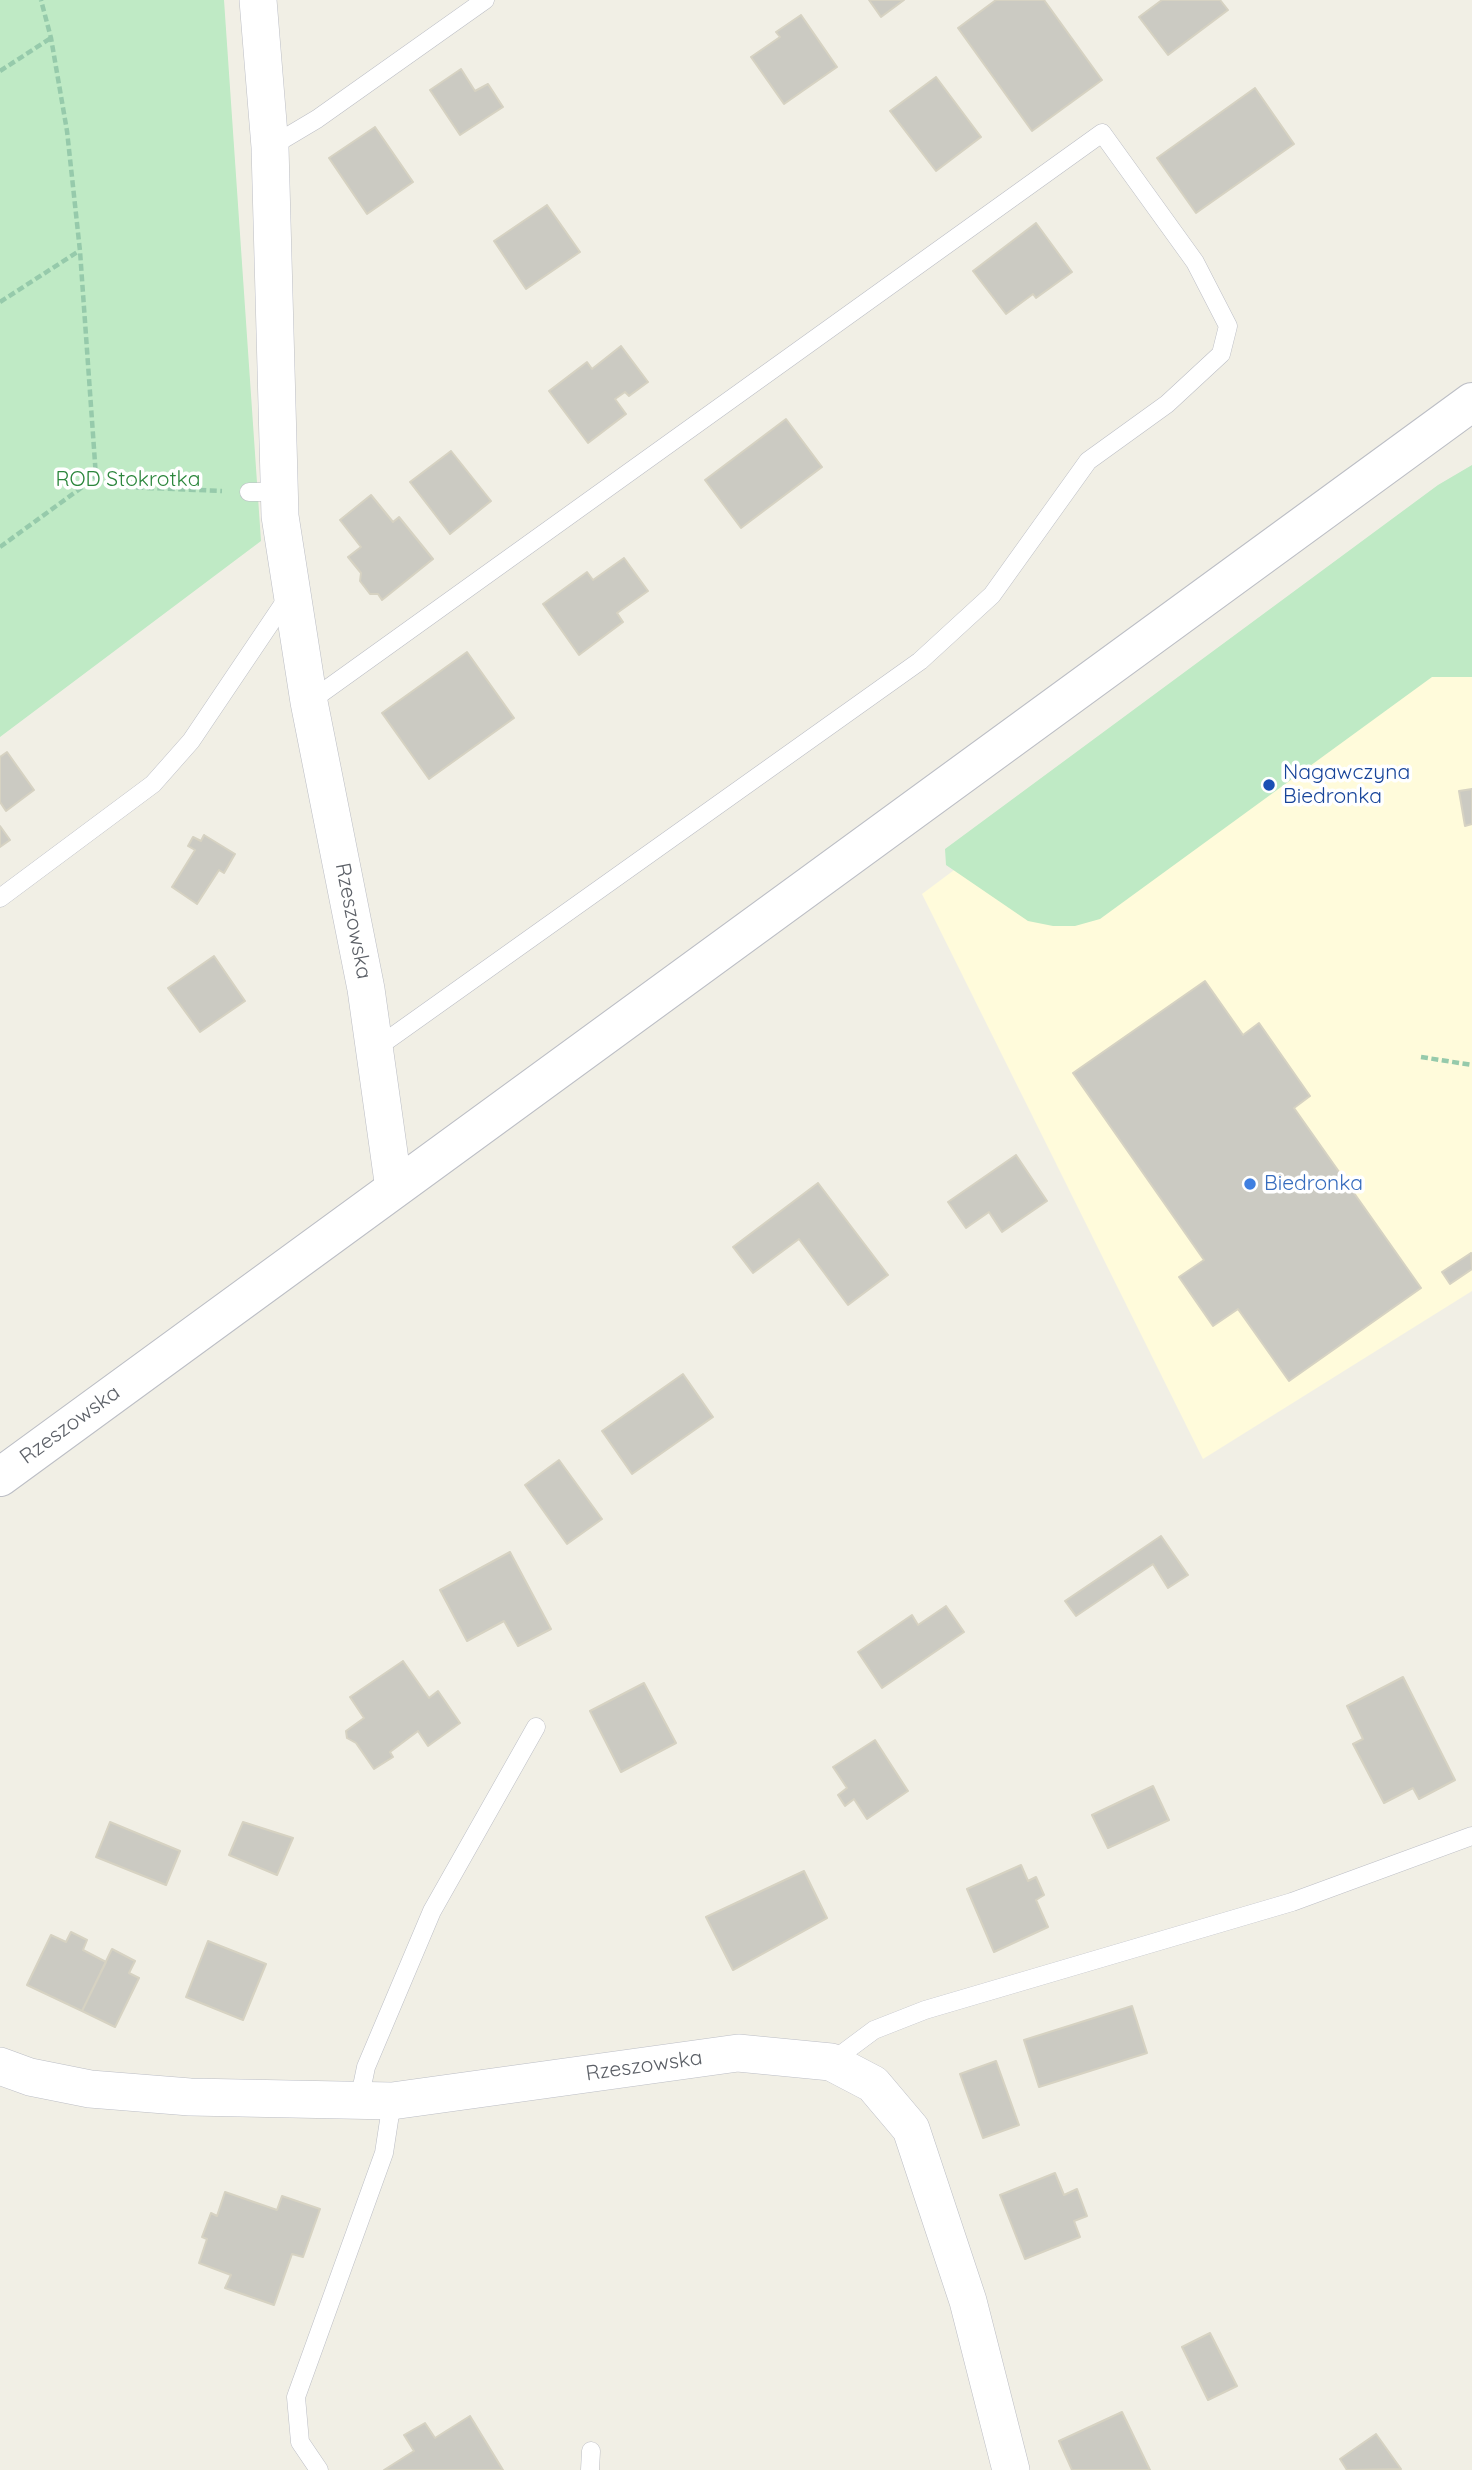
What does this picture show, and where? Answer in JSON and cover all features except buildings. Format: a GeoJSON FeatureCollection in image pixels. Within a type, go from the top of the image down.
{"type":"FeatureCollection","features":[{"type":"Feature","properties":{"kind":"street","name":"Rzeszowska"},"geometry":{"type":"LineString","coordinates":[[0,1477],[394,1189],[366,989],[290,594],[264,492],[270,147],[258,0]]}},
{"type":"Feature","properties":{"kind":"street"},"geometry":{"type":"LineString","coordinates":[[394,1189],[1472,402]]}},
{"type":"Feature","properties":{"kind":"street","name":"Rzeszowska"},"geometry":{"type":"LineString","coordinates":[[0,2066],[30,2077],[90,2089],[190,2097],[376,2101],[738,2053],[831,2062],[873,2084],[911,2129],[968,2301],[1011,2470]]}},
{"type":"Feature","properties":{"kind":"lane"},"geometry":{"type":"LineString","coordinates":[[270,147],[317,118],[485,0]]}},
{"type":"Feature","properties":{"kind":"lane"},"geometry":{"type":"LineString","coordinates":[[309,702],[1102,132],[1195,262],[1228,326],[1221,354],[1167,404],[1088,461],[992,595],[920,661],[374,1049]]}},
{"type":"Feature","properties":{"kind":"lane"},"geometry":{"type":"LineString","coordinates":[[0,898],[153,784],[191,741],[290,594]]}},
{"type":"Feature","properties":{"kind":"lane"},"geometry":{"type":"LineString","coordinates":[[319,2470],[300,2442],[296,2397],[384,2153],[376,2101],[366,2067],[432,1911],[536,1727]]}},
{"type":"Feature","properties":{"kind":"lane"},"geometry":{"type":"LineString","coordinates":[[831,2062],[874,2030],[925,2010],[1292,1902],[1472,1836]]}},
{"type":"Feature","properties":{"kind":"lane"},"geometry":{"type":"LineString","coordinates":[[590,2470],[591,2451]]}},
{"type":"Feature","properties":{"kind":"path"},"geometry":{"type":"LineString","coordinates":[[41,0],[51,38],[67,131],[80,251],[96,477]]}},
{"type":"Feature","properties":{"kind":"path"},"geometry":{"type":"LineString","coordinates":[[0,71],[51,38]]}},
{"type":"Feature","properties":{"kind":"path"},"geometry":{"type":"LineString","coordinates":[[0,302],[80,251]]}},
{"type":"Feature","properties":{"kind":"path"},"geometry":{"type":"LineString","coordinates":[[96,477],[125,487],[264,492]]}},
{"type":"Feature","properties":{"kind":"path"},"geometry":{"type":"LineString","coordinates":[[0,547],[96,477]]}},
{"type":"Feature","properties":{"kind":"path"},"geometry":{"type":"LineString","coordinates":[[1421,1057],[1472,1065]]}},
{"type":"Feature","properties":{"kind":"shaded area"},"geometry":{"type":"Polygon","coordinates":[[[1472,484],[1472,1291],[1203,1459],[922,894],[1472,484]]]}},
{"type":"Feature","properties":{"kind":"green space","name":"ROD Stokrotka"},"geometry":{"type":"Polygon","coordinates":[[[0,0],[224,0],[261,541],[0,737],[0,0]]]}},
{"type":"Feature","properties":{"kind":"green space"},"geometry":{"type":"Polygon","coordinates":[[[1472,465],[1472,677],[1432,677],[1100,919],[1075,926],[1053,926],[1028,921],[946,865],[945,849],[1438,485],[1472,465]]]}},
{"type":"Feature","properties":{"kind":"place","name":"Nagawczyna Biedronka"},"geometry":{"type":"Point","coordinates":[1269,785]}},
{"type":"Feature","properties":{"kind":"place","name":"Biedronka"},"geometry":{"type":"Point","coordinates":[1250,1184]}}]}
